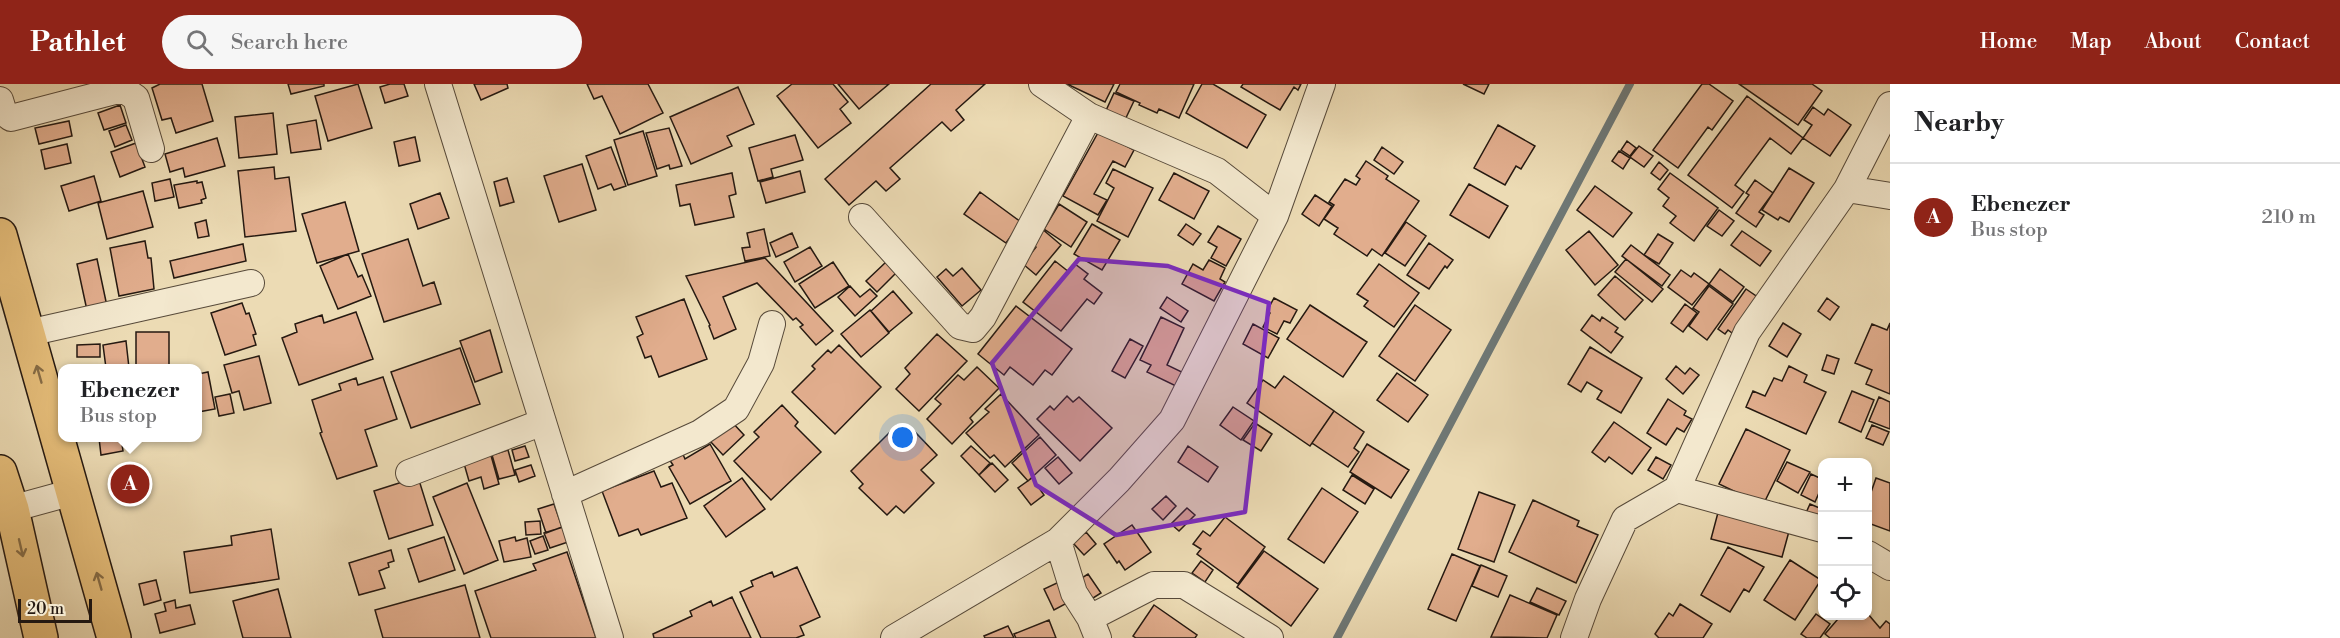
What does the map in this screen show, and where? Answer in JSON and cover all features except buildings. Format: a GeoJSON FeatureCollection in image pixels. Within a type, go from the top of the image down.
{"type":"FeatureCollection","features":[{"type":"Feature","properties":{"kind":"main road"},"geometry":{"type":"LineString","coordinates":[[0,235],[58,439]]}},
{"type":"Feature","properties":{"kind":"main road"},"geometry":{"type":"LineString","coordinates":[[59,442],[114,638]]}},
{"type":"Feature","properties":{"kind":"main road"},"geometry":{"type":"LineString","coordinates":[[0,472],[6,511],[41,638]]}},
{"type":"Feature","properties":{"kind":"street"},"geometry":{"type":"LineString","coordinates":[[438,84],[610,638]]}},
{"type":"Feature","properties":{"kind":"street"},"geometry":{"type":"LineString","coordinates":[[1042,84],[1089,116],[1217,171],[1275,216]]}},
{"type":"Feature","properties":{"kind":"street"},"geometry":{"type":"LineString","coordinates":[[894,638],[1058,541],[1119,480],[1172,420],[1275,216],[1322,84]]}},
{"type":"Feature","properties":{"kind":"street"},"geometry":{"type":"LineString","coordinates":[[0,100],[4,113],[11,118],[115,91],[126,91],[136,98],[151,149]]}},
{"type":"Feature","properties":{"kind":"street"},"geometry":{"type":"LineString","coordinates":[[1574,638],[1588,599],[1626,519],[1677,489],[1747,332],[1847,189],[1890,105]]}},
{"type":"Feature","properties":{"kind":"street"},"geometry":{"type":"LineString","coordinates":[[862,217],[960,326],[973,329],[983,317],[1089,116]]}},
{"type":"Feature","properties":{"kind":"street"},"geometry":{"type":"LineString","coordinates":[[1847,189],[1890,196]]}},
{"type":"Feature","properties":{"kind":"street"},"geometry":{"type":"LineString","coordinates":[[28,333],[251,283]]}},
{"type":"Feature","properties":{"kind":"street"},"geometry":{"type":"LineString","coordinates":[[565,494],[700,433],[736,409],[761,363],[772,324]]}},
{"type":"Feature","properties":{"kind":"street"},"geometry":{"type":"LineString","coordinates":[[409,473],[543,422]]}},
{"type":"Feature","properties":{"kind":"street"},"geometry":{"type":"LineString","coordinates":[[1677,489],[1818,527]]}},
{"type":"Feature","properties":{"kind":"street"},"geometry":{"type":"LineString","coordinates":[[6,511],[73,492]]}},
{"type":"Feature","properties":{"kind":"street"},"geometry":{"type":"LineString","coordinates":[[1058,541],[1074,593],[1094,628],[1154,585],[1184,585],[1270,638]]}},
{"type":"Feature","properties":{"kind":"street"},"geometry":{"type":"LineString","coordinates":[[1872,556],[1890,567]]}},
{"type":"Feature","properties":{"kind":"highlighted area"},"geometry":{"type":"Polygon","coordinates":[[[1079,259],[1168,266],[1269,303],[1245,512],[1116,535],[1036,485],[992,363],[1079,259]]]}},
{"type":"Feature","properties":{"kind":"waterway"},"geometry":{"type":"LineString","coordinates":[[1337,638],[1630,84]]}},
{"type":"Feature","properties":{"kind":"place","name":"Ebenezer"},"geometry":{"type":"Point","coordinates":[130,484]}}]}
